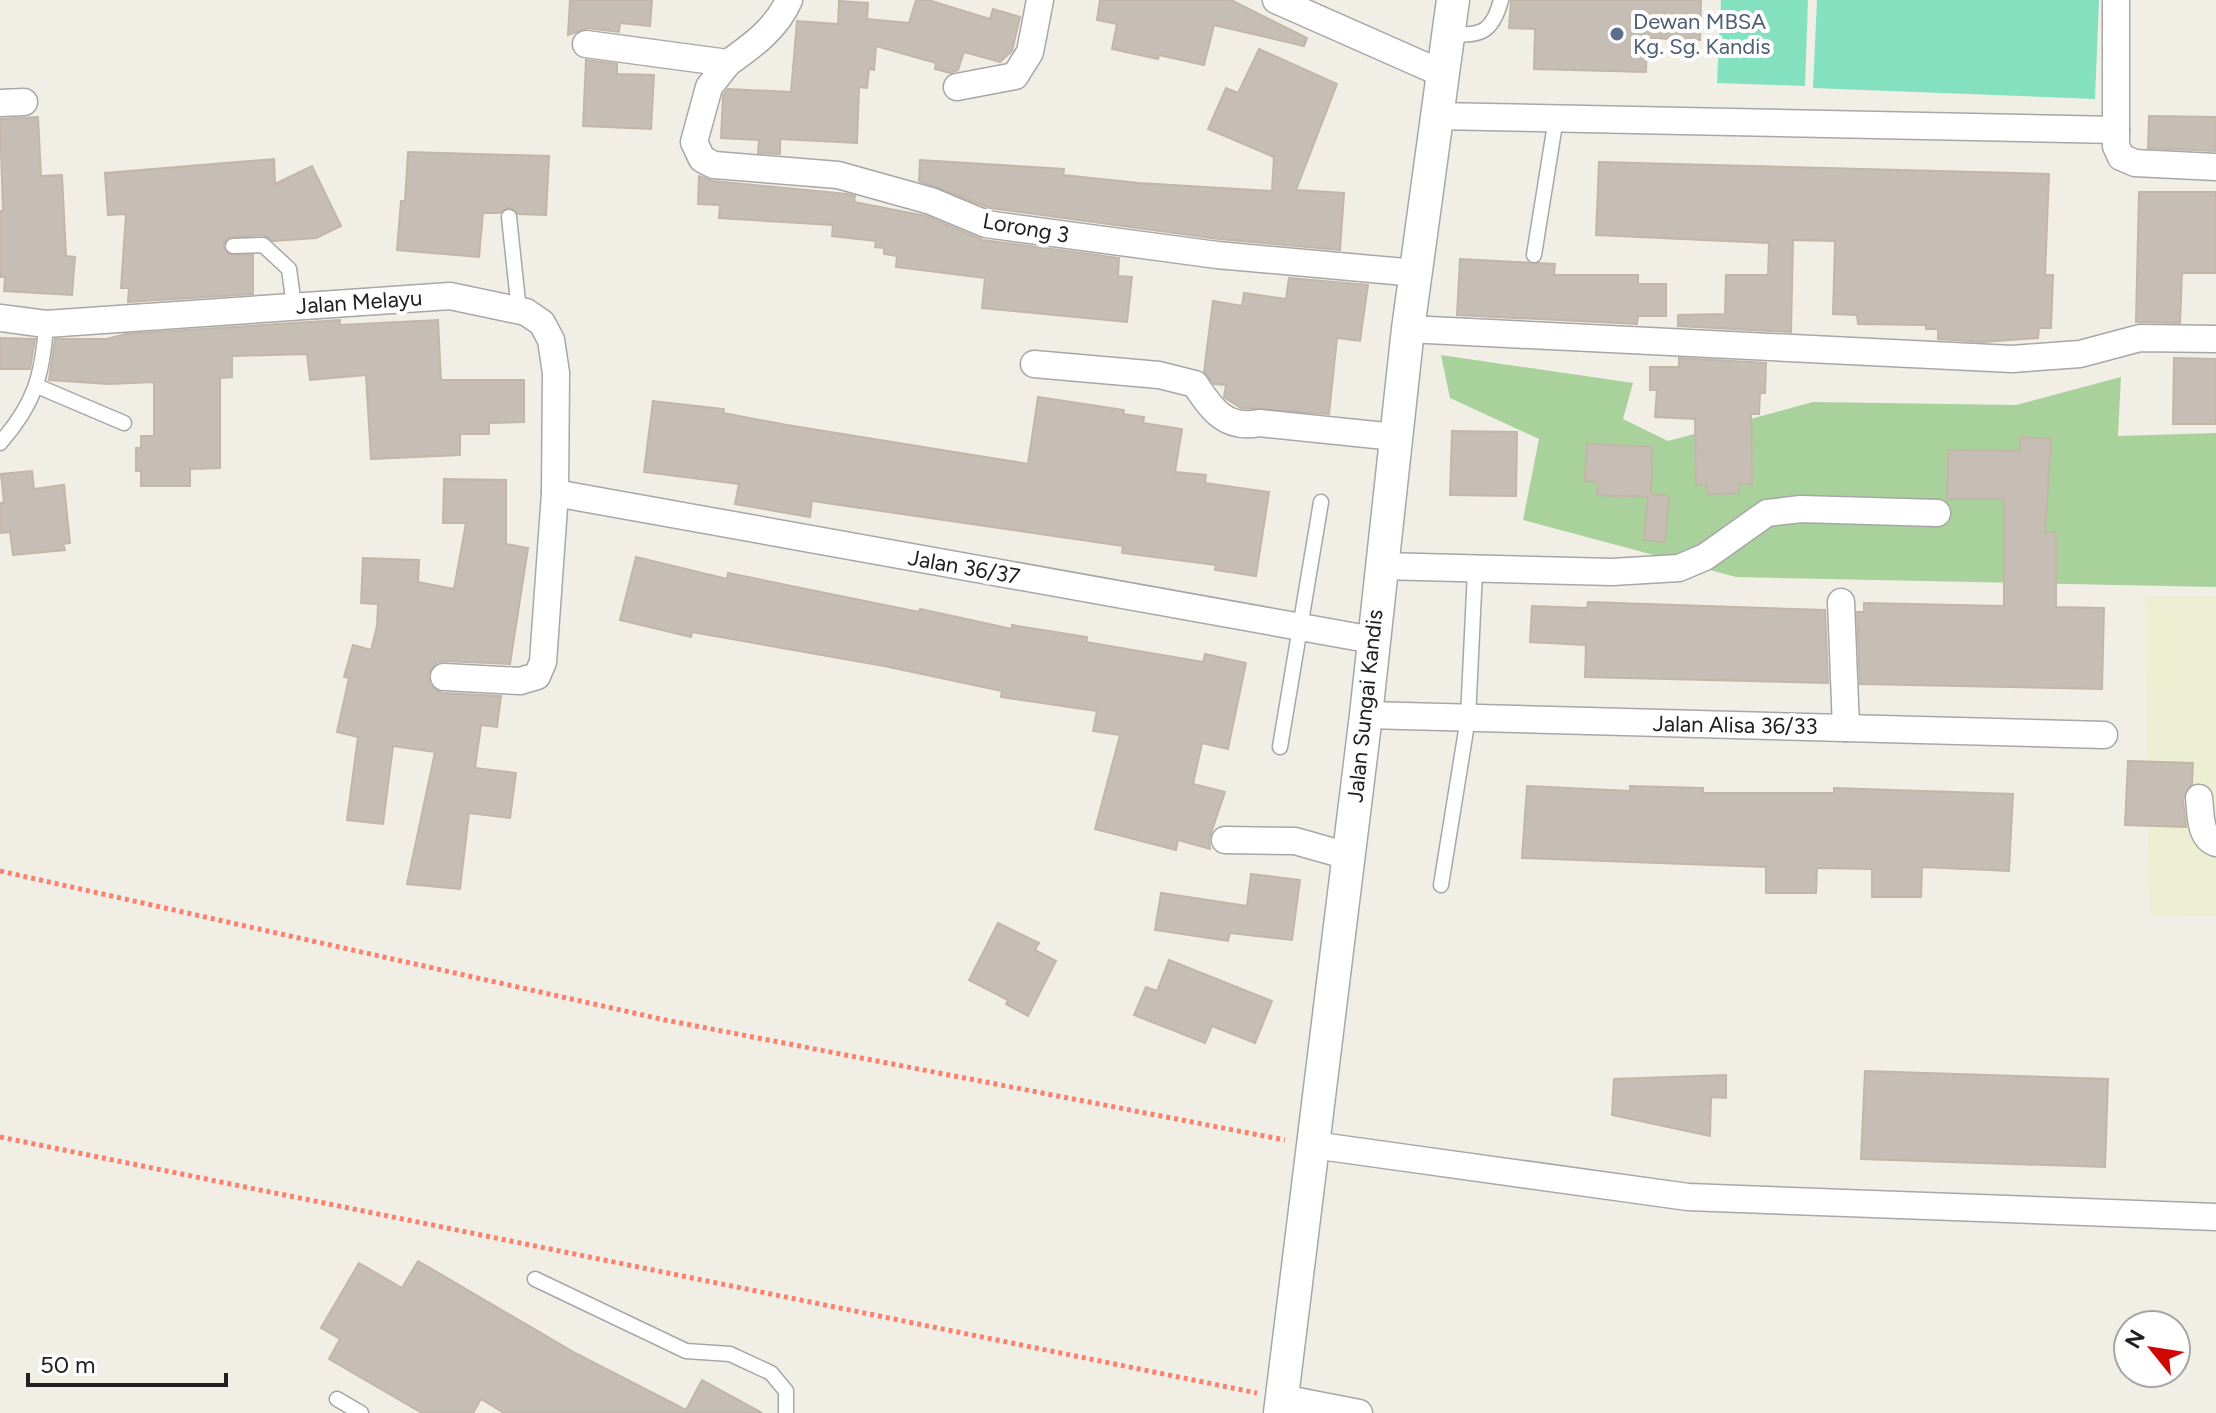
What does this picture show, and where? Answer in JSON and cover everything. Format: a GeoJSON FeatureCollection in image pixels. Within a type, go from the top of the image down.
{"type":"FeatureCollection","features":[{"type":"Feature","properties":{"kind":"street","name":"Lorong 3"},"geometry":{"type":"LineString","coordinates":[[789,0],[783,14],[758,42],[728,63],[709,87],[694,142],[702,159],[714,165],[838,175],[931,201],[986,224],[1217,255],[1416,273]]}},
{"type":"Feature","properties":{"kind":"street"},"geometry":{"type":"LineString","coordinates":[[957,87],[1015,76],[1030,52],[1040,0]]}},
{"type":"Feature","properties":{"kind":"street"},"geometry":{"type":"LineString","coordinates":[[1276,0],[1441,73]]}},
{"type":"Feature","properties":{"kind":"street","name":"Jalan Sungai Kandis"},"geometry":{"type":"LineString","coordinates":[[1281,1406],[1366,715],[1408,329],[1453,0]]}},
{"type":"Feature","properties":{"kind":"street"},"geometry":{"type":"LineString","coordinates":[[2116,0],[2116,146],[2121,157],[2135,163],[2216,167]]}},
{"type":"Feature","properties":{"kind":"street"},"geometry":{"type":"LineString","coordinates":[[586,44],[728,63]]}},
{"type":"Feature","properties":{"kind":"street"},"geometry":{"type":"LineString","coordinates":[[1436,116],[2116,130]]}},
{"type":"Feature","properties":{"kind":"street","name":"Jalan Melayu"},"geometry":{"type":"LineString","coordinates":[[0,318],[46,324],[450,296],[519,311],[542,323],[551,340],[556,373],[555,493],[543,662],[537,676],[520,681],[444,677]]}},
{"type":"Feature","properties":{"kind":"street"},"geometry":{"type":"LineString","coordinates":[[1408,329],[2012,359],[2080,354],[2140,338],[2216,339]]}},
{"type":"Feature","properties":{"kind":"street"},"geometry":{"type":"LineString","coordinates":[[1034,364],[1159,375],[1195,384],[1213,413],[1242,426],[1259,423],[1395,437]]}},
{"type":"Feature","properties":{"kind":"street","name":"Jalan 36/37"},"geometry":{"type":"LineString","coordinates":[[555,493],[1373,640]]}},
{"type":"Feature","properties":{"kind":"street"},"geometry":{"type":"LineString","coordinates":[[1381,566],[1475,571],[1612,572],[1679,568],[1705,557],[1767,513],[1801,509],[1937,513]]}},
{"type":"Feature","properties":{"kind":"street"},"geometry":{"type":"LineString","coordinates":[[1841,602],[1846,728]]}},
{"type":"Feature","properties":{"kind":"street","name":"Jalan Alisa 36/33"},"geometry":{"type":"LineString","coordinates":[[1366,715],[2104,735]]}},
{"type":"Feature","properties":{"kind":"street"},"geometry":{"type":"LineString","coordinates":[[2199,798],[2204,832],[2209,841],[2216,843]]}},
{"type":"Feature","properties":{"kind":"street"},"geometry":{"type":"LineString","coordinates":[[1225,840],[1295,841],[1348,856]]}},
{"type":"Feature","properties":{"kind":"street"},"geometry":{"type":"LineString","coordinates":[[1313,1145],[1688,1197],[2216,1217]]}},
{"type":"Feature","properties":{"kind":"street"},"geometry":{"type":"LineString","coordinates":[[1281,1406],[1359,1413]]}},
{"type":"Feature","properties":{"kind":"lane"},"geometry":{"type":"LineString","coordinates":[[1448,34],[1477,35],[1489,26],[1501,0]]}},
{"type":"Feature","properties":{"kind":"lane"},"geometry":{"type":"LineString","coordinates":[[1534,255],[1556,118]]}},
{"type":"Feature","properties":{"kind":"lane"},"geometry":{"type":"LineString","coordinates":[[509,217],[519,311]]}},
{"type":"Feature","properties":{"kind":"lane"},"geometry":{"type":"LineString","coordinates":[[233,246],[263,245],[289,269],[294,306]]}},
{"type":"Feature","properties":{"kind":"lane"},"geometry":{"type":"LineString","coordinates":[[0,443],[23,418],[37,386],[46,324]]}},
{"type":"Feature","properties":{"kind":"lane"},"geometry":{"type":"LineString","coordinates":[[37,386],[124,423]]}},
{"type":"Feature","properties":{"kind":"lane"},"geometry":{"type":"LineString","coordinates":[[1280,747],[1303,628],[1321,502]]}},
{"type":"Feature","properties":{"kind":"lane"},"geometry":{"type":"LineString","coordinates":[[1441,885],[1468,718],[1475,571]]}},
{"type":"Feature","properties":{"kind":"lane"},"geometry":{"type":"LineString","coordinates":[[535,1279],[686,1351],[730,1354],[771,1373],[786,1391],[786,1413]]}},
{"type":"Feature","properties":{"kind":"lane"},"geometry":{"type":"LineString","coordinates":[[337,1399],[361,1413]]}},
{"type":"Feature","properties":{"kind":"path"},"geometry":{"type":"LineString","coordinates":[[0,871],[665,1020],[1313,1145]]}},
{"type":"Feature","properties":{"kind":"path"},"geometry":{"type":"LineString","coordinates":[[0,1137],[1281,1406]]}},
{"type":"Feature","properties":{"kind":"green space"},"geometry":{"type":"Polygon","coordinates":[[[1721,0],[1808,0],[1805,86],[1717,83],[1721,0]]]}},
{"type":"Feature","properties":{"kind":"green space"},"geometry":{"type":"Polygon","coordinates":[[[1817,0],[2099,0],[2095,99],[1813,88],[1817,0]]]}},
{"type":"Feature","properties":{"kind":"green space"},"geometry":{"type":"Polygon","coordinates":[[[1441,355],[1633,383],[1623,419],[1668,441],[1813,402],[2016,405],[2121,377],[2118,436],[2216,433],[2216,587],[1736,577],[1523,520],[1539,439],[1450,398],[1441,355]]]}},
{"type":"Feature","properties":{"kind":"green space"},"geometry":{"type":"Polygon","coordinates":[[[2145,596],[2216,596],[2216,916],[2149,915],[2145,596]]]}},
{"type":"Feature","properties":{"kind":"building"},"geometry":{"type":"Polygon","coordinates":[[[570,0],[652,0],[650,26],[620,23],[619,32],[587,28],[568,35],[570,0]]]}},
{"type":"Feature","properties":{"kind":"building"},"geometry":{"type":"Polygon","coordinates":[[[916,0],[928,0],[990,19],[993,9],[1020,17],[1012,51],[1000,62],[964,52],[958,70],[950,73],[935,69],[936,63],[876,46],[874,70],[869,69],[867,88],[859,87],[857,143],[780,139],[780,154],[758,153],[759,140],[721,138],[723,95],[728,89],[791,92],[797,21],[838,24],[839,1],[868,3],[867,19],[909,23],[916,0]]]}},
{"type":"Feature","properties":{"kind":"building"},"geometry":{"type":"Polygon","coordinates":[[[1100,0],[1231,0],[1307,38],[1304,46],[1214,25],[1204,65],[1159,55],[1158,59],[1112,49],[1117,24],[1097,20],[1100,0]]]}},
{"type":"Feature","properties":{"kind":"building","name":"Dewan MBSA Kg. Sg. Kandis"},"geometry":{"type":"Polygon","coordinates":[[[1511,0],[1701,0],[1700,40],[1647,38],[1646,72],[1534,69],[1535,29],[1509,28],[1511,0]]]}},
{"type":"Feature","properties":{"kind":"building"},"geometry":{"type":"Polygon","coordinates":[[[1259,49],[1337,84],[1296,190],[1344,193],[1340,250],[1219,239],[990,208],[919,181],[920,160],[1064,169],[1063,175],[1139,183],[1272,191],[1274,157],[1208,129],[1226,88],[1238,93],[1259,49]]]}},
{"type":"Feature","properties":{"kind":"building"},"geometry":{"type":"Polygon","coordinates":[[[586,60],[617,64],[617,74],[654,75],[651,129],[583,126],[586,60]]]}},
{"type":"Feature","properties":{"kind":"building"},"geometry":{"type":"Polygon","coordinates":[[[2149,116],[2216,117],[2216,151],[2148,148],[2149,116]]]}},
{"type":"Feature","properties":{"kind":"building"},"geometry":{"type":"Polygon","coordinates":[[[38,117],[41,176],[62,175],[66,256],[75,257],[72,295],[4,291],[5,277],[0,277],[0,211],[3,211],[0,119],[38,117]]]}},
{"type":"Feature","properties":{"kind":"building"},"geometry":{"type":"Polygon","coordinates":[[[408,152],[549,156],[546,215],[518,214],[509,207],[500,213],[483,213],[479,257],[397,250],[401,201],[405,201],[408,152]]]}},
{"type":"Feature","properties":{"kind":"building"},"geometry":{"type":"Polygon","coordinates":[[[274,159],[275,184],[312,166],[341,226],[316,238],[273,241],[263,235],[227,238],[223,246],[228,254],[253,255],[253,294],[128,302],[129,288],[121,288],[126,214],[108,215],[105,173],[274,159]]]}},
{"type":"Feature","properties":{"kind":"building"},"geometry":{"type":"Polygon","coordinates":[[[1599,162],[2049,174],[2045,275],[2053,275],[2051,328],[2039,328],[2038,338],[1983,342],[1938,339],[1938,329],[1926,329],[1926,325],[1858,324],[1857,315],[1833,314],[1835,241],[1793,240],[1791,332],[1678,326],[1678,315],[1725,314],[1726,275],[1768,275],[1769,243],[1596,235],[1599,162]]]}},
{"type":"Feature","properties":{"kind":"building"},"geometry":{"type":"Polygon","coordinates":[[[699,176],[713,181],[847,194],[855,196],[854,202],[926,216],[983,240],[1119,258],[1118,276],[1132,277],[1127,322],[982,308],[985,278],[896,267],[897,256],[884,254],[884,248],[875,247],[876,241],[832,236],[833,225],[719,218],[720,205],[698,204],[699,176]]]}},
{"type":"Feature","properties":{"kind":"building"},"geometry":{"type":"Polygon","coordinates":[[[2139,192],[2216,192],[2216,273],[2182,273],[2180,323],[2136,322],[2139,192]]]}},
{"type":"Feature","properties":{"kind":"building"},"geometry":{"type":"Polygon","coordinates":[[[1460,259],[1555,264],[1554,275],[1638,275],[1638,284],[1666,284],[1666,316],[1638,316],[1637,324],[1457,315],[1460,259]]]}},
{"type":"Feature","properties":{"kind":"building"},"geometry":{"type":"Polygon","coordinates":[[[1289,278],[1368,285],[1360,341],[1337,338],[1329,414],[1241,408],[1224,397],[1226,385],[1214,384],[1204,372],[1213,301],[1242,306],[1244,293],[1286,299],[1289,278]]]}},
{"type":"Feature","properties":{"kind":"building"},"geometry":{"type":"Polygon","coordinates":[[[340,320],[340,325],[438,320],[441,380],[524,380],[524,422],[489,423],[489,434],[460,434],[460,455],[371,459],[366,375],[310,380],[307,354],[232,356],[232,377],[220,378],[220,468],[190,469],[190,486],[141,486],[141,471],[136,471],[136,448],[141,448],[141,436],[154,436],[154,382],[109,384],[49,380],[55,339],[107,339],[126,334],[340,320]]]}},
{"type":"Feature","properties":{"kind":"building"},"geometry":{"type":"Polygon","coordinates":[[[0,338],[35,339],[30,369],[0,369],[0,338]]]}},
{"type":"Feature","properties":{"kind":"building"},"geometry":{"type":"Polygon","coordinates":[[[1679,358],[1766,363],[1765,393],[1760,393],[1759,414],[1751,414],[1752,484],[1739,484],[1739,493],[1708,494],[1707,485],[1696,485],[1695,419],[1655,417],[1657,390],[1650,390],[1650,367],[1679,367],[1679,358]]]}},
{"type":"Feature","properties":{"kind":"building"},"geometry":{"type":"Polygon","coordinates":[[[2174,358],[2216,359],[2216,424],[2173,424],[2174,358]]]}},
{"type":"Feature","properties":{"kind":"building"},"geometry":{"type":"Polygon","coordinates":[[[1038,397],[1124,410],[1123,414],[1144,417],[1143,423],[1182,429],[1175,472],[1206,475],[1205,483],[1269,492],[1256,576],[1215,570],[1216,565],[1122,553],[1123,546],[812,501],[810,517],[735,504],[739,484],[644,472],[653,401],[724,409],[723,413],[787,425],[1028,464],[1038,397]]]}},
{"type":"Feature","properties":{"kind":"building"},"geometry":{"type":"Polygon","coordinates":[[[1452,431],[1517,432],[1516,496],[1450,495],[1452,431]]]}},
{"type":"Feature","properties":{"kind":"building"},"geometry":{"type":"Polygon","coordinates":[[[2021,437],[2051,439],[2045,532],[2056,532],[2056,607],[2104,608],[2102,689],[1860,684],[1857,612],[1864,612],[1864,603],[2004,606],[2004,499],[1947,499],[1948,450],[2020,451],[2021,437]]]}},
{"type":"Feature","properties":{"kind":"building"},"geometry":{"type":"Polygon","coordinates":[[[1587,444],[1652,447],[1651,494],[1669,496],[1665,542],[1644,540],[1648,497],[1597,495],[1598,482],[1585,481],[1587,444]]]}},
{"type":"Feature","properties":{"kind":"building"},"geometry":{"type":"Polygon","coordinates":[[[32,471],[34,489],[64,485],[70,543],[63,544],[65,550],[13,555],[10,532],[0,533],[0,503],[4,503],[1,474],[32,471]]]}},
{"type":"Feature","properties":{"kind":"building"},"geometry":{"type":"Polygon","coordinates":[[[444,479],[506,480],[506,544],[528,548],[510,664],[444,661],[436,663],[428,675],[430,685],[442,693],[501,696],[497,727],[481,725],[475,768],[516,773],[510,818],[469,813],[460,889],[407,884],[435,752],[393,746],[383,824],[347,820],[358,737],[337,732],[349,678],[344,677],[353,645],[371,650],[377,626],[378,604],[361,603],[363,558],[419,560],[418,582],[454,589],[466,523],[443,523],[444,479]]]}},
{"type":"Feature","properties":{"kind":"building"},"geometry":{"type":"Polygon","coordinates":[[[636,557],[727,579],[728,573],[1012,629],[1012,625],[1087,637],[1086,642],[1203,662],[1205,654],[1246,663],[1228,749],[1202,743],[1193,784],[1225,792],[1209,839],[1210,849],[1178,840],[1176,850],[1095,829],[1120,735],[1093,731],[1097,711],[1001,697],[1002,691],[884,666],[692,632],[691,637],[620,620],[636,557]]]}},
{"type":"Feature","properties":{"kind":"building"},"geometry":{"type":"Polygon","coordinates":[[[1588,602],[1825,610],[1828,683],[1585,677],[1586,645],[1530,642],[1532,606],[1587,608],[1588,602]]]}},
{"type":"Feature","properties":{"kind":"building"},"geometry":{"type":"Polygon","coordinates":[[[2128,761],[2193,763],[2192,784],[2183,799],[2186,827],[2125,825],[2128,761]]]}},
{"type":"Feature","properties":{"kind":"building"},"geometry":{"type":"Polygon","coordinates":[[[1527,786],[1630,791],[1630,786],[1703,788],[1703,793],[1834,793],[1834,788],[2013,794],[2009,871],[1922,867],[1921,897],[1872,897],[1872,869],[1817,868],[1816,893],[1766,893],[1766,867],[1522,858],[1527,786]]]}},
{"type":"Feature","properties":{"kind":"building"},"geometry":{"type":"Polygon","coordinates":[[[1251,874],[1300,880],[1292,940],[1230,933],[1228,941],[1155,930],[1161,893],[1247,906],[1251,874]]]}},
{"type":"Feature","properties":{"kind":"building"},"geometry":{"type":"Polygon","coordinates":[[[998,923],[1039,943],[1035,950],[1056,961],[1028,1016],[1006,1004],[1008,1000],[969,980],[998,923]]]}},
{"type":"Feature","properties":{"kind":"building"},"geometry":{"type":"Polygon","coordinates":[[[1169,960],[1272,1001],[1255,1043],[1212,1026],[1205,1043],[1134,1015],[1146,987],[1157,991],[1169,960]]]}},
{"type":"Feature","properties":{"kind":"building"},"geometry":{"type":"Polygon","coordinates":[[[1865,1071],[2108,1079],[2105,1167],[1861,1159],[1865,1071]]]}},
{"type":"Feature","properties":{"kind":"building"},"geometry":{"type":"Polygon","coordinates":[[[1726,1075],[1726,1098],[1711,1097],[1710,1136],[1612,1115],[1614,1079],[1726,1075]]]}},
{"type":"Feature","properties":{"kind":"building"},"geometry":{"type":"Polygon","coordinates":[[[418,1261],[577,1354],[686,1410],[702,1380],[762,1413],[504,1413],[481,1399],[473,1413],[422,1413],[329,1359],[340,1339],[321,1328],[359,1263],[402,1288],[418,1261]]]}},
{"type":"Feature","properties":{"kind":"place","name":"Dewan MBSA Kg. Sg. Kandis"},"geometry":{"type":"Point","coordinates":[1617,34]}}]}
